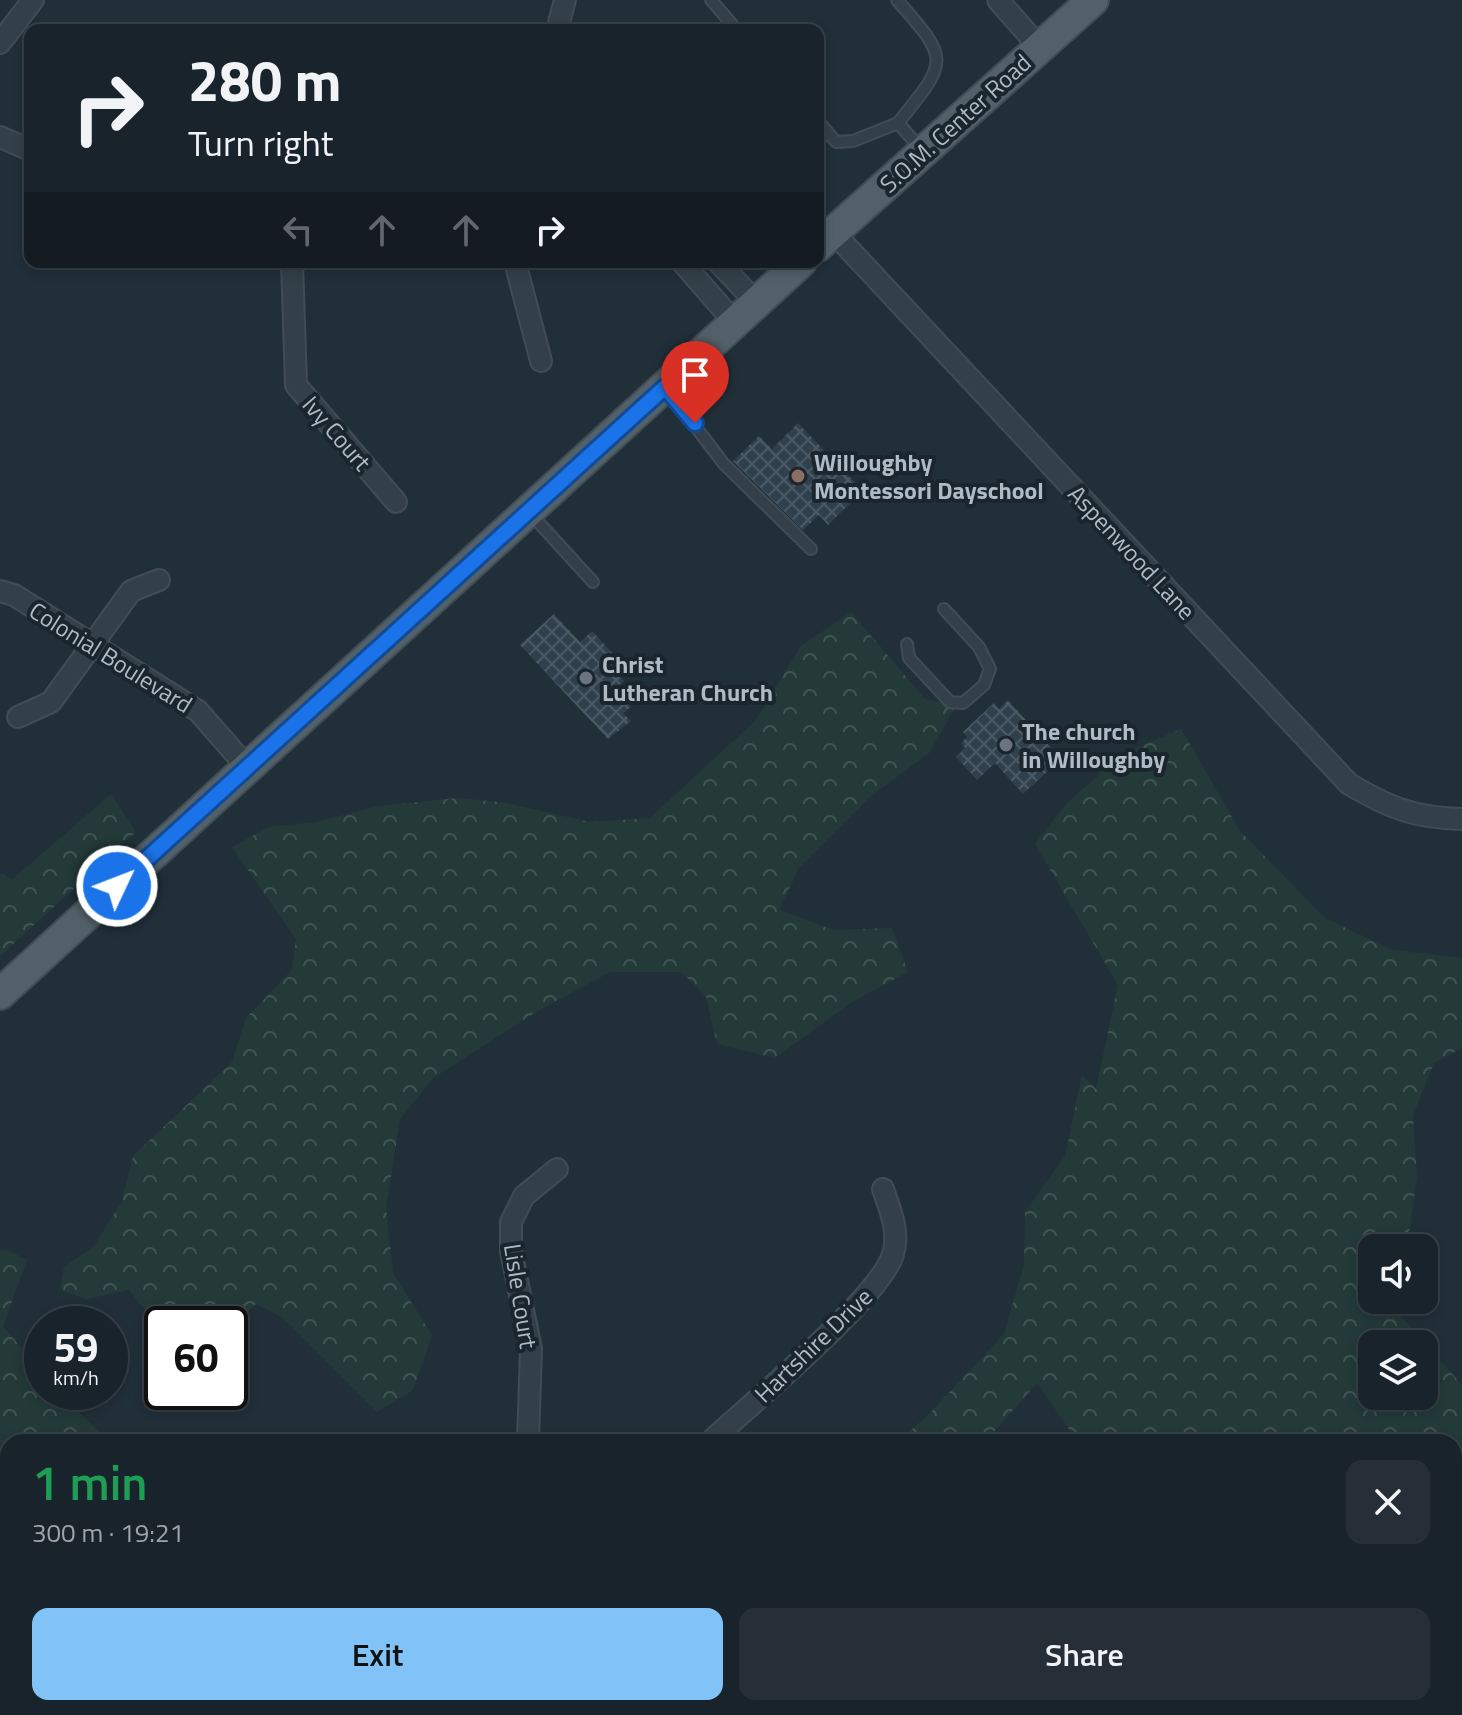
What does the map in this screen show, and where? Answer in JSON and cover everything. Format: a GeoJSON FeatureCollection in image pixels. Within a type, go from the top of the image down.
{"type":"FeatureCollection","features":[{"type":"Feature","properties":{"kind":"main road","name":"S.O.M. Center Road"},"geometry":{"type":"LineString","coordinates":[[826,239],[1093,0]]}},
{"type":"Feature","properties":{"kind":"main road"},"geometry":{"type":"LineString","coordinates":[[0,994],[795,268]]}},
{"type":"Feature","properties":{"kind":"street"},"geometry":{"type":"LineString","coordinates":[[0,43],[33,0]]}},
{"type":"Feature","properties":{"kind":"street"},"geometry":{"type":"LineString","coordinates":[[559,24],[565,0]]}},
{"type":"Feature","properties":{"kind":"street"},"geometry":{"type":"LineString","coordinates":[[998,0],[1040,48]]}},
{"type":"Feature","properties":{"kind":"street"},"geometry":{"type":"LineString","coordinates":[[0,137],[24,147]]}},
{"type":"Feature","properties":{"kind":"street","name":"Aspenwood Lane"},"geometry":{"type":"LineString","coordinates":[[826,239],[1349,784],[1384,805],[1423,818],[1462,819]]}},
{"type":"Feature","properties":{"kind":"street","name":"Ivy Court"},"geometry":{"type":"LineString","coordinates":[[292,268],[296,385],[396,502]]}},
{"type":"Feature","properties":{"kind":"street"},"geometry":{"type":"LineString","coordinates":[[517,268],[541,361]]}},
{"type":"Feature","properties":{"kind":"street"},"geometry":{"type":"LineString","coordinates":[[690,268],[746,313]]}},
{"type":"Feature","properties":{"kind":"street"},"geometry":{"type":"LineString","coordinates":[[721,268],[746,313]]}},
{"type":"Feature","properties":{"kind":"street"},"geometry":{"type":"LineString","coordinates":[[18,717],[51,702],[131,591],[159,580]]}},
{"type":"Feature","properties":{"kind":"street","name":"Colonial Boulevard"},"geometry":{"type":"LineString","coordinates":[[0,591],[14,595],[198,711],[247,767]]}},
{"type":"Feature","properties":{"kind":"street","name":"Lisle Court"},"geometry":{"type":"LineString","coordinates":[[528,1434],[531,1349],[511,1251],[511,1222],[524,1196],[557,1169]]}},
{"type":"Feature","properties":{"kind":"street","name":"Hartshire Drive"},"geometry":{"type":"LineString","coordinates":[[719,1434],[873,1290],[893,1255],[895,1227],[883,1189]]}},
{"type":"Feature","properties":{"kind":"lane"},"geometry":{"type":"LineString","coordinates":[[711,0],[732,24]]}},
{"type":"Feature","properties":{"kind":"lane"},"geometry":{"type":"LineString","coordinates":[[824,128],[836,142],[853,141],[898,123],[936,68],[939,54],[929,37],[897,0]]}},
{"type":"Feature","properties":{"kind":"lane"},"geometry":{"type":"LineString","coordinates":[[898,123],[924,151]]}},
{"type":"Feature","properties":{"kind":"lane"},"geometry":{"type":"LineString","coordinates":[[665,387],[724,464],[811,549]]}},
{"type":"Feature","properties":{"kind":"lane"},"geometry":{"type":"LineString","coordinates":[[528,512],[593,582]]}},
{"type":"Feature","properties":{"kind":"lane"},"geometry":{"type":"LineString","coordinates":[[907,644],[909,658],[950,702],[963,703],[984,685],[990,669],[985,657],[944,609]]}},
{"type":"Feature","properties":{"kind":"green space"},"geometry":{"type":"Polygon","coordinates":[[[851,612],[926,700],[957,704],[929,753],[871,796],[799,868],[779,910],[834,930],[892,928],[908,972],[852,1002],[775,1058],[717,1044],[706,996],[681,972],[610,972],[541,1009],[433,1078],[400,1119],[386,1208],[393,1273],[432,1335],[413,1390],[377,1412],[282,1317],[256,1304],[248,1311],[248,1306],[144,1306],[144,1309],[129,1290],[86,1299],[60,1290],[64,1267],[94,1246],[122,1201],[133,1156],[232,1062],[246,1018],[292,970],[296,939],[232,847],[269,827],[316,822],[379,806],[457,798],[501,802],[590,822],[650,818],[755,721],[801,646],[851,612]]]}},
{"type":"Feature","properties":{"kind":"green space"},"geometry":{"type":"Polygon","coordinates":[[[1181,729],[1240,831],[1325,918],[1392,950],[1462,958],[1462,1048],[1434,1063],[1413,1116],[1417,1177],[1409,1234],[1358,1234],[1358,1314],[1400,1314],[1413,1330],[1358,1330],[1358,1410],[1438,1410],[1438,1358],[1462,1385],[1462,1434],[1072,1434],[1037,1383],[992,1434],[906,1434],[1004,1334],[1024,1265],[1025,1212],[1065,1156],[1082,1075],[1096,1089],[1118,985],[1035,844],[1066,804],[1122,754],[1181,729]]]}},
{"type":"Feature","properties":{"kind":"green space"},"geometry":{"type":"Polygon","coordinates":[[[111,794],[136,832],[0,956],[0,874],[13,879],[111,794]]]}},
{"type":"Feature","properties":{"kind":"green space"},"geometry":{"type":"Polygon","coordinates":[[[7,1250],[27,1260],[3,1326],[24,1351],[24,1410],[77,1410],[101,1434],[0,1434],[0,1251],[7,1250]]]}},
{"type":"Feature","properties":{"kind":"building","name":"Willoughby Montessori Dayschool"},"geometry":{"type":"Polygon","coordinates":[[[798,423],[863,491],[828,525],[819,515],[803,530],[733,461],[759,436],[772,449],[798,423]]]}},
{"type":"Feature","properties":{"kind":"building","name":"Christ Lutheran Church"},"geometry":{"type":"Polygon","coordinates":[[[554,614],[580,642],[592,631],[626,668],[618,675],[624,681],[614,689],[631,707],[623,713],[631,721],[608,739],[520,645],[554,614]]]}},
{"type":"Feature","properties":{"kind":"building","name":"The church in Willoughby"},"geometry":{"type":"Polygon","coordinates":[[[1008,700],[1061,759],[1023,794],[995,763],[977,780],[956,757],[965,748],[961,743],[967,737],[963,732],[994,703],[999,709],[1008,700]]]}},
{"type":"Feature","properties":{"kind":"place","name":"Willoughby Montessori Dayschool"},"geometry":{"type":"Point","coordinates":[798,476]}},
{"type":"Feature","properties":{"kind":"place","name":"Christ Lutheran Church"},"geometry":{"type":"Point","coordinates":[586,678]}},
{"type":"Feature","properties":{"kind":"place","name":"The church in Willoughby"},"geometry":{"type":"Point","coordinates":[1006,745]}},
{"type":"Feature","properties":{"kind":"route"},"geometry":{"type":"LineString","coordinates":[[117,886],[665,387],[695,423]]}}]}
